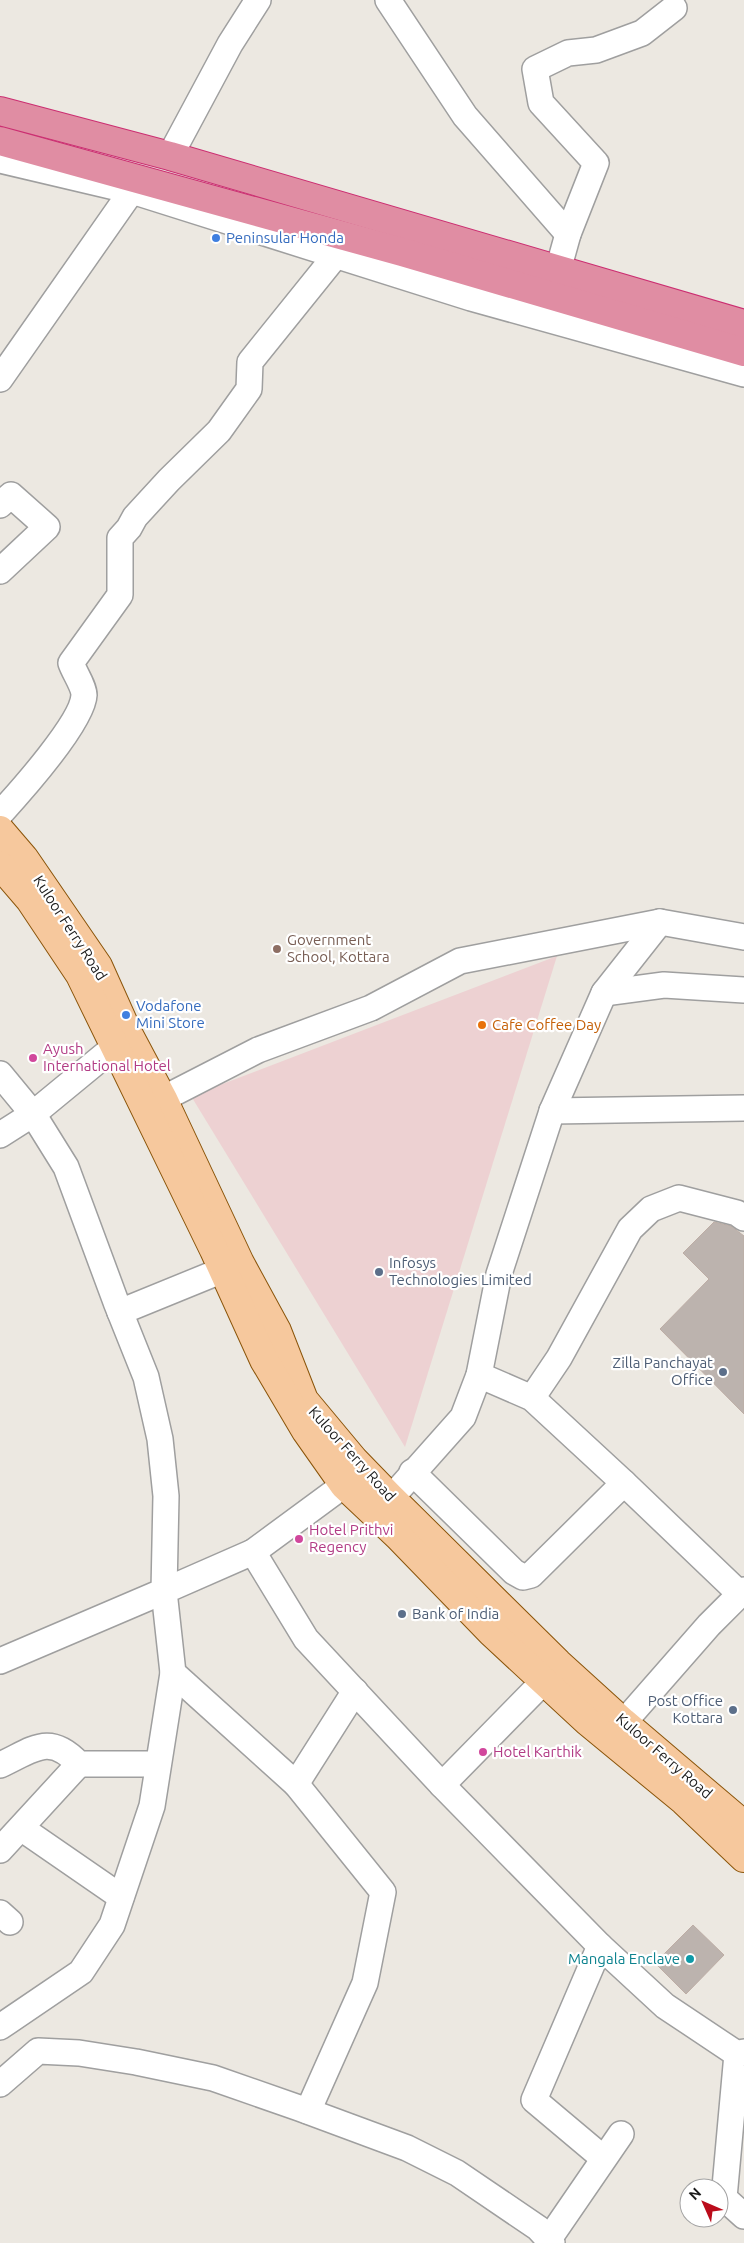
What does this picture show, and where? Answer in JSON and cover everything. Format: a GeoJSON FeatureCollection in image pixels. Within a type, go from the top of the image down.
{"type":"FeatureCollection","features":[{"type":"Feature","properties":{"kind":"highway"},"geometry":{"type":"LineString","coordinates":[[0,111],[170,156],[744,324]]}},
{"type":"Feature","properties":{"kind":"highway"},"geometry":{"type":"LineString","coordinates":[[0,141],[136,185],[343,247],[744,352]]}},
{"type":"Feature","properties":{"kind":"main road","name":"Kuloor Ferry Road"},"geometry":{"type":"LineString","coordinates":[[0,830],[24,858],[98,966],[122,1041]]}},
{"type":"Feature","properties":{"kind":"main road","name":"Kuloor Ferry Road"},"geometry":{"type":"LineString","coordinates":[[0,865],[30,900],[122,1041],[277,1331],[304,1400],[354,1460],[558,1663],[616,1731],[684,1802],[744,1858]]}},
{"type":"Feature","properties":{"kind":"main road","name":"Kuloor Ferry Road"},"geometry":{"type":"LineString","coordinates":[[154,1103],[222,1270],[264,1360],[306,1431],[344,1485],[398,1536],[492,1633],[544,1681],[744,1825]]}},
{"type":"Feature","properties":{"kind":"street"},"geometry":{"type":"LineString","coordinates":[[170,156],[230,44],[258,0]]}},
{"type":"Feature","properties":{"kind":"street"},"geometry":{"type":"LineString","coordinates":[[388,0],[465,116],[568,234]]}},
{"type":"Feature","properties":{"kind":"street"},"geometry":{"type":"LineString","coordinates":[[558,270],[568,234],[596,163],[541,103],[535,69],[568,53],[596,50],[642,33],[674,8]]}},
{"type":"Feature","properties":{"kind":"street"},"geometry":{"type":"LineString","coordinates":[[0,160],[136,185],[0,379]]}},
{"type":"Feature","properties":{"kind":"street"},"geometry":{"type":"LineString","coordinates":[[0,814],[35,775],[78,716],[84,694],[71,663],[120,595],[120,538],[129,528],[135,517],[169,480],[219,431],[249,389],[250,362],[343,247],[471,298],[744,374]]}},
{"type":"Feature","properties":{"kind":"street"},"geometry":{"type":"LineString","coordinates":[[0,505],[11,495],[47,528],[0,571]]}},
{"type":"Feature","properties":{"kind":"street"},"geometry":{"type":"LineString","coordinates":[[391,1498],[412,1472],[463,1417],[478,1375],[499,1274],[552,1111],[604,993],[660,922]]}},
{"type":"Feature","properties":{"kind":"street"},"geometry":{"type":"LineString","coordinates":[[154,1103],[258,1050],[371,1008],[460,961],[660,922],[743,935]]}},
{"type":"Feature","properties":{"kind":"street"},"geometry":{"type":"LineString","coordinates":[[604,993],[664,985],[744,990]]}},
{"type":"Feature","properties":{"kind":"street"},"geometry":{"type":"LineString","coordinates":[[0,1135],[33,1114],[122,1041]]}},
{"type":"Feature","properties":{"kind":"street"},"geometry":{"type":"LineString","coordinates":[[0,1074],[33,1114],[66,1167],[146,1377],[160,1439],[166,1496],[164,1591],[172,1673],[152,1806],[112,1925],[80,1972],[0,2027]]}},
{"type":"Feature","properties":{"kind":"street"},"geometry":{"type":"LineString","coordinates":[[552,1111],[744,1108]]}},
{"type":"Feature","properties":{"kind":"street"},"geometry":{"type":"LineString","coordinates":[[532,1398],[559,1358],[630,1229],[651,1209],[680,1198],[737,1212],[744,1218]]}},
{"type":"Feature","properties":{"kind":"street"},"geometry":{"type":"LineString","coordinates":[[120,1312],[222,1270]]}},
{"type":"Feature","properties":{"kind":"street"},"geometry":{"type":"LineString","coordinates":[[478,1375],[532,1398],[742,1592],[709,1625],[616,1731]]}},
{"type":"Feature","properties":{"kind":"street"},"geometry":{"type":"LineString","coordinates":[[412,1472],[514,1572],[523,1577],[531,1575],[624,1483]]}},
{"type":"Feature","properties":{"kind":"street"},"geometry":{"type":"LineString","coordinates":[[0,1661],[253,1552],[344,1485]]}},
{"type":"Feature","properties":{"kind":"street"},"geometry":{"type":"LineString","coordinates":[[253,1552],[306,1639],[499,1845],[600,1946],[665,2006],[741,2053],[724,2198],[744,2216]]}},
{"type":"Feature","properties":{"kind":"street"},"geometry":{"type":"LineString","coordinates":[[172,1673],[296,1784],[383,1892],[365,1983],[308,2111]]}},
{"type":"Feature","properties":{"kind":"street"},"geometry":{"type":"LineString","coordinates":[[442,1785],[544,1681]]}},
{"type":"Feature","properties":{"kind":"street"},"geometry":{"type":"LineString","coordinates":[[296,1784],[355,1692]]}},
{"type":"Feature","properties":{"kind":"street"},"geometry":{"type":"LineString","coordinates":[[0,1765],[43,1746],[54,1746],[68,1753],[78,1764],[158,1764]]}},
{"type":"Feature","properties":{"kind":"street"},"geometry":{"type":"LineString","coordinates":[[0,1850],[78,1764]]}},
{"type":"Feature","properties":{"kind":"street"},"geometry":{"type":"LineString","coordinates":[[21,1828],[121,1897]]}},
{"type":"Feature","properties":{"kind":"street"},"geometry":{"type":"LineString","coordinates":[[600,1946],[534,2100],[603,2158]]}},
{"type":"Feature","properties":{"kind":"street"},"geometry":{"type":"LineString","coordinates":[[0,2084],[38,2051],[79,2053],[136,2062],[213,2078],[407,2148],[458,2173],[538,2228],[550,2241],[603,2158],[621,2134]]}},
{"type":"Feature","properties":{"kind":"shaded area","name":"Infosys Technologies Limited"},"geometry":{"type":"Polygon","coordinates":[[[557,956],[405,1447],[191,1096],[557,956]]]}},
{"type":"Feature","properties":{"kind":"building"},"geometry":{"type":"Polygon","coordinates":[[[714,1222],[731,1226],[744,1236],[744,1414],[660,1329],[709,1279],[683,1253],[714,1222]]]}},
{"type":"Feature","properties":{"kind":"building","name":"Mangala Enclave"},"geometry":{"type":"Polygon","coordinates":[[[693,1925],[724,1955],[686,1994],[655,1963],[693,1925]]]}},
{"type":"Feature","properties":{"kind":"place","name":"Peninsular Honda"},"geometry":{"type":"Point","coordinates":[216,238]}},
{"type":"Feature","properties":{"kind":"place","name":"Government School, Kottara"},"geometry":{"type":"Point","coordinates":[277,949]}},
{"type":"Feature","properties":{"kind":"place","name":"Vodafone Mini Store"},"geometry":{"type":"Point","coordinates":[126,1015]}},
{"type":"Feature","properties":{"kind":"place","name":"Cafe Coffee Day"},"geometry":{"type":"Point","coordinates":[482,1025]}},
{"type":"Feature","properties":{"kind":"place","name":"Ayush International Hotel"},"geometry":{"type":"Point","coordinates":[33,1058]}},
{"type":"Feature","properties":{"kind":"place","name":"Infosys Technologies Limited"},"geometry":{"type":"Point","coordinates":[379,1272]}},
{"type":"Feature","properties":{"kind":"place","name":"Zilla Panchayat Office"},"geometry":{"type":"Point","coordinates":[723,1372]}},
{"type":"Feature","properties":{"kind":"place","name":"Hotel Prithvi Regency"},"geometry":{"type":"Point","coordinates":[299,1539]}},
{"type":"Feature","properties":{"kind":"place","name":"Bank of India"},"geometry":{"type":"Point","coordinates":[402,1614]}},
{"type":"Feature","properties":{"kind":"place","name":"Post Office Kottara"},"geometry":{"type":"Point","coordinates":[733,1710]}},
{"type":"Feature","properties":{"kind":"place","name":"Hotel Karthik"},"geometry":{"type":"Point","coordinates":[483,1752]}},
{"type":"Feature","properties":{"kind":"place","name":"Mangala Enclave"},"geometry":{"type":"Point","coordinates":[690,1959]}}]}
